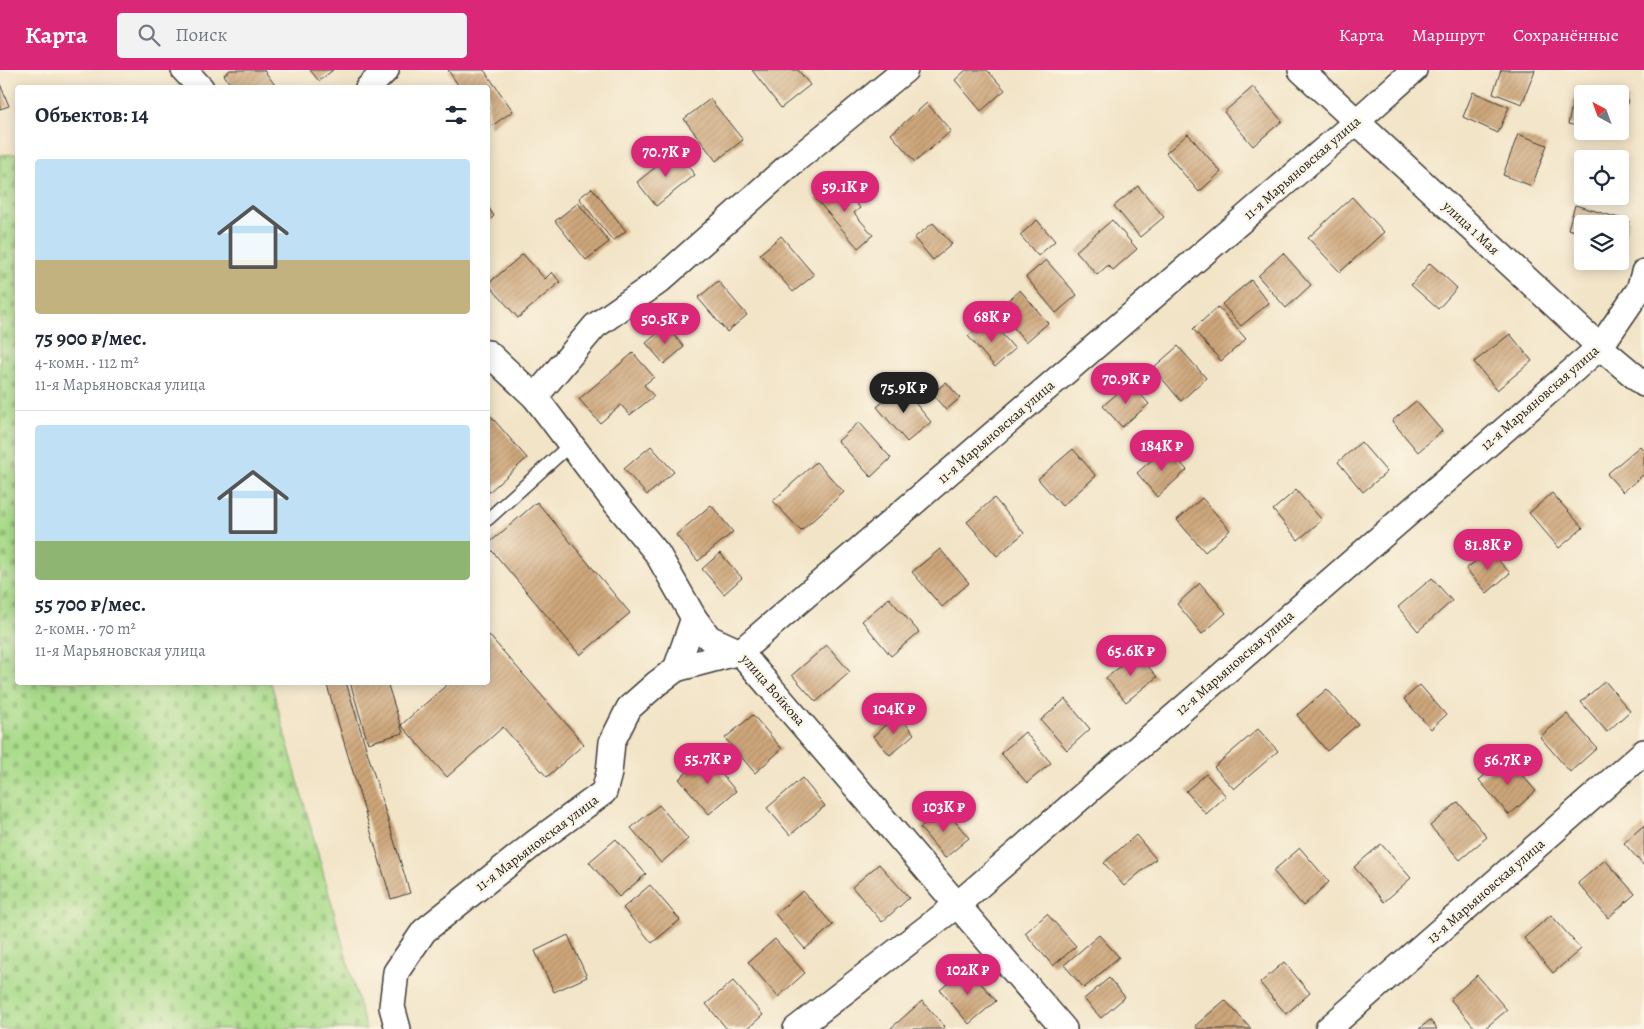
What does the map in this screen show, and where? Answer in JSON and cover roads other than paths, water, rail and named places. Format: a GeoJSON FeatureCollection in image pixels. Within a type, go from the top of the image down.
{"type":"FeatureCollection","features":[{"type":"Feature","properties":{"kind":"street"},"geometry":{"type":"LineString","coordinates":[[184,70],[198,85]]}},
{"type":"Feature","properties":{"kind":"street"},"geometry":{"type":"LineString","coordinates":[[371,85],[386,70]]}},
{"type":"Feature","properties":{"kind":"street"},"geometry":{"type":"LineString","coordinates":[[535,397],[595,326],[658,282],[793,162],[906,70]]}},
{"type":"Feature","properties":{"kind":"street","name":"улица 1 Мая"},"geometry":{"type":"LineString","coordinates":[[1301,70],[1600,347],[1644,384]]}},
{"type":"Feature","properties":{"kind":"street","name":"11-я Марьяновская улица"},"geometry":{"type":"LineString","coordinates":[[398,1029],[392,1006],[396,972],[424,931],[536,842],[604,792],[609,773],[612,742],[629,708],[676,669],[740,652],[1414,70]]}},
{"type":"Feature","properties":{"kind":"street","name":"12-я Марьяновская улица"},"geometry":{"type":"LineString","coordinates":[[796,1029],[958,904],[1600,347],[1639,290],[1644,272]]}},
{"type":"Feature","properties":{"kind":"street","name":"улица Войкова"},"geometry":{"type":"LineString","coordinates":[[490,355],[535,397],[610,496],[657,553],[694,618],[709,638],[740,652],[1064,1029]]}},
{"type":"Feature","properties":{"kind":"street"},"geometry":{"type":"LineString","coordinates":[[676,669],[694,618]]}},
{"type":"Feature","properties":{"kind":"street","name":"13-я Марьяновская улица"},"geometry":{"type":"LineString","coordinates":[[1328,1029],[1644,752]]}},
{"type":"Feature","properties":{"kind":"lane"},"geometry":{"type":"LineString","coordinates":[[490,516],[571,444]]}}]}
